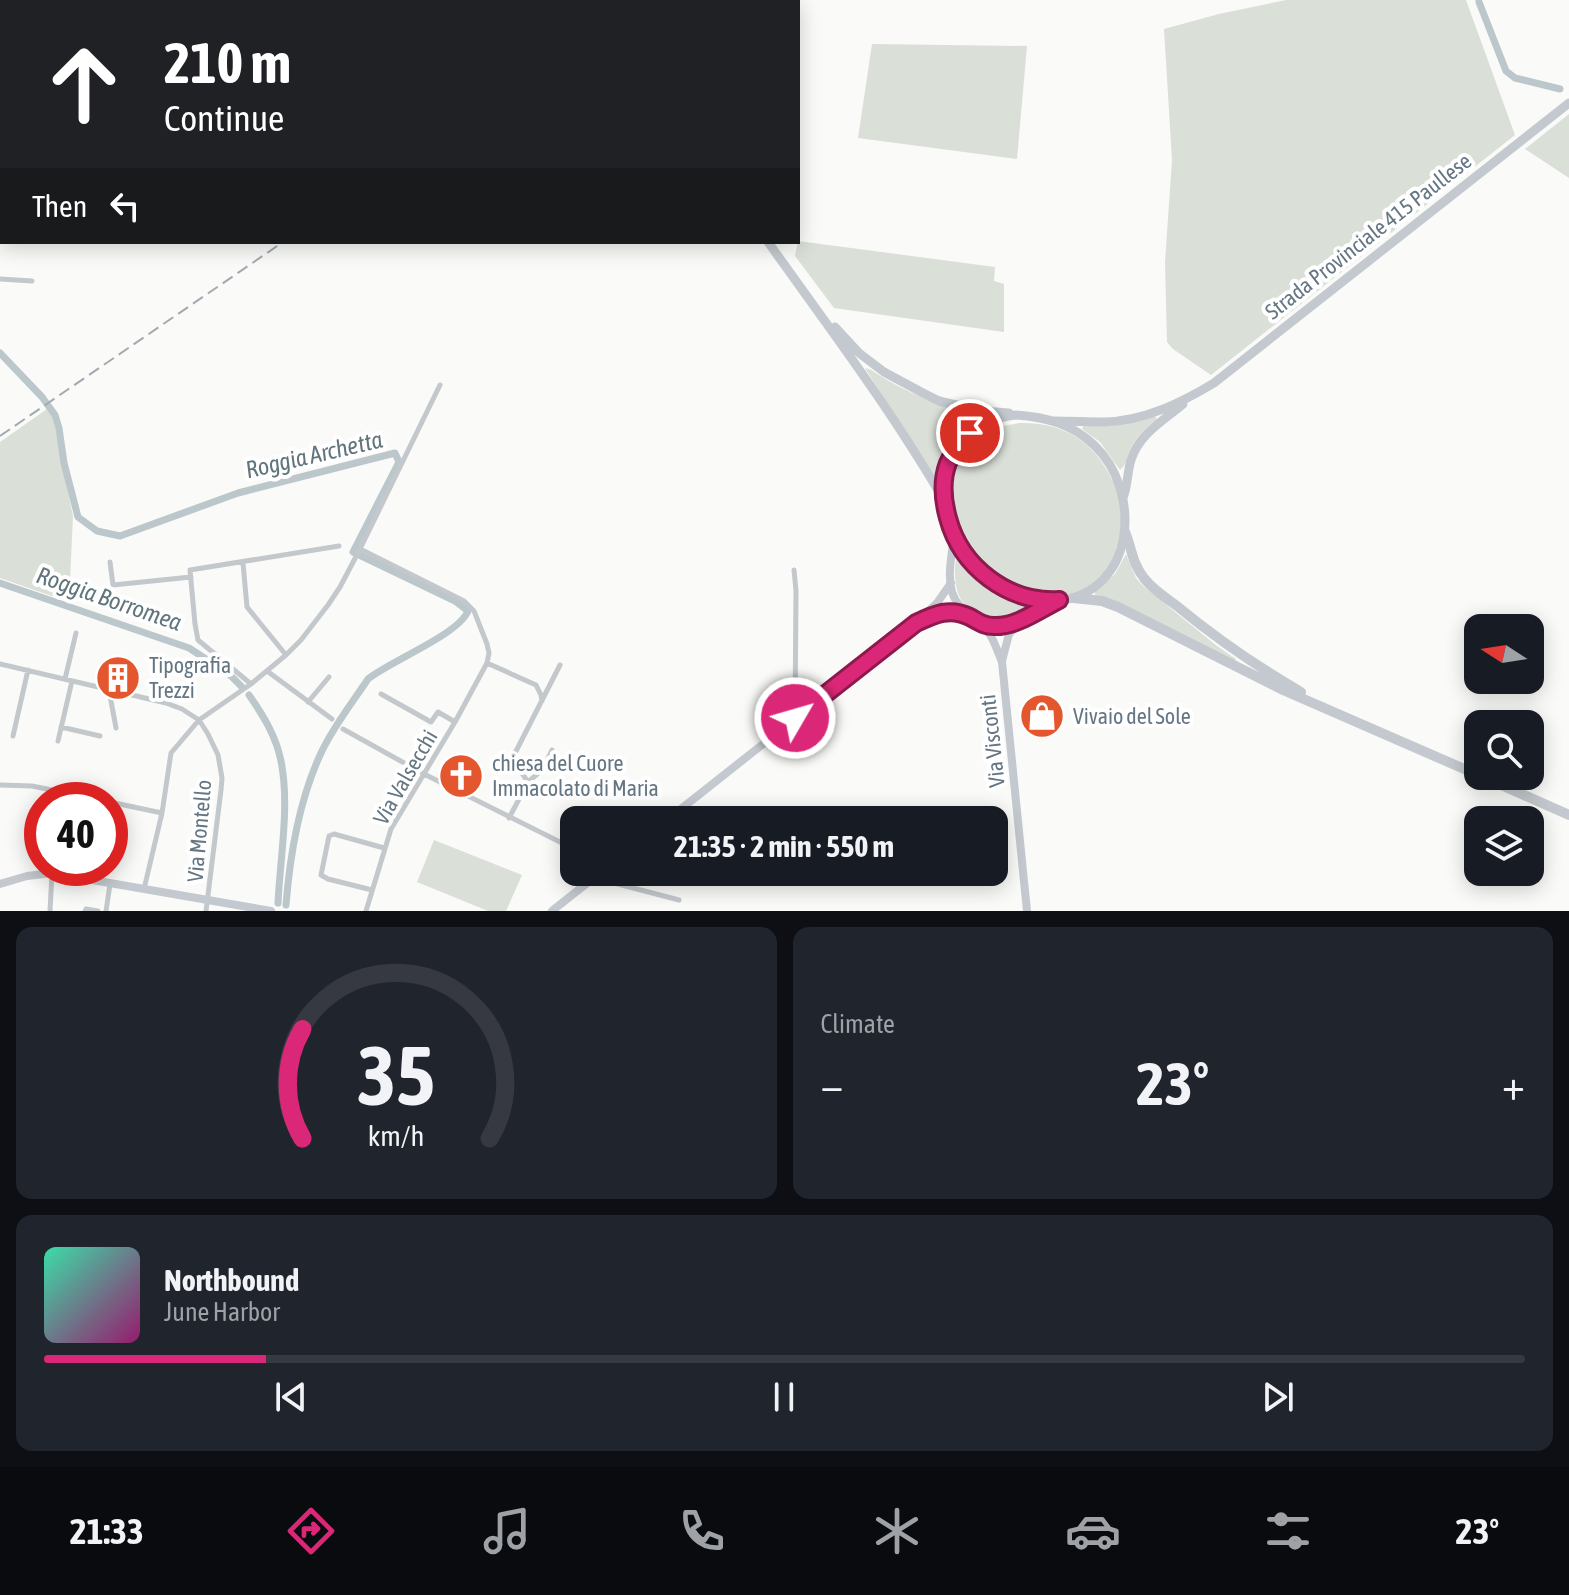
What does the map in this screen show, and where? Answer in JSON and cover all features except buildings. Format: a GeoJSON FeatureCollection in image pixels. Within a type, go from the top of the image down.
{"type":"FeatureCollection","features":[{"type":"Feature","properties":{"kind":"highway"},"geometry":{"type":"LineString","coordinates":[[1125,532],[1134,563],[1146,582],[1223,644],[1340,715]]}},
{"type":"Feature","properties":{"kind":"highway"},"geometry":{"type":"LineString","coordinates":[[1073,598],[1102,601],[1118,607],[1283,690],[1464,768]]}},
{"type":"Feature","properties":{"kind":"highway"},"geometry":{"type":"LineString","coordinates":[[1513,790],[1569,815]]}},
{"type":"Feature","properties":{"kind":"main road","name":"Strada Provinciale 415 Paullese"},"geometry":{"type":"LineString","coordinates":[[1123,498],[1131,461],[1137,447],[1152,428],[1214,383],[1569,103]]}},
{"type":"Feature","properties":{"kind":"main road"},"geometry":{"type":"LineString","coordinates":[[769,244],[872,388],[944,500]]}},
{"type":"Feature","properties":{"kind":"main road"},"geometry":{"type":"LineString","coordinates":[[813,305],[859,353],[884,372],[939,401],[982,411],[1002,411],[1054,421],[1096,446],[1120,484],[1125,532],[1122,550],[1107,576],[1073,598],[1033,599],[1006,590],[972,564],[954,536],[944,500],[947,466],[958,446],[980,427],[999,418],[1016,415]]}},
{"type":"Feature","properties":{"kind":"main road","name":"Strada Provinciale 415 Paullese"},"geometry":{"type":"LineString","coordinates":[[1054,421],[1119,420],[1141,416],[1190,398]]}},
{"type":"Feature","properties":{"kind":"street"},"geometry":{"type":"LineString","coordinates":[[0,279],[32,281]]}},
{"type":"Feature","properties":{"kind":"street"},"geometry":{"type":"LineString","coordinates":[[144,890],[162,813],[171,753],[199,720],[286,655],[328,605],[358,553],[440,385]]}},
{"type":"Feature","properties":{"kind":"street"},"geometry":{"type":"LineString","coordinates":[[954,536],[951,583],[956,599],[969,616]]}},
{"type":"Feature","properties":{"kind":"street"},"geometry":{"type":"LineString","coordinates":[[251,684],[198,640],[190,570],[339,546]]}},
{"type":"Feature","properties":{"kind":"street"},"geometry":{"type":"LineString","coordinates":[[358,553],[464,601],[474,611],[487,644],[487,663],[536,685],[542,702]]}},
{"type":"Feature","properties":{"kind":"street"},"geometry":{"type":"LineString","coordinates":[[110,562],[113,585],[191,577]]}},
{"type":"Feature","properties":{"kind":"street"},"geometry":{"type":"LineString","coordinates":[[243,563],[247,607],[286,655]]}},
{"type":"Feature","properties":{"kind":"street"},"geometry":{"type":"LineString","coordinates":[[794,570],[795,718]]}},
{"type":"Feature","properties":{"kind":"street"},"geometry":{"type":"LineString","coordinates":[[685,806],[916,623],[937,603],[951,583]]}},
{"type":"Feature","properties":{"kind":"street"},"geometry":{"type":"LineString","coordinates":[[982,624],[1005,626],[1059,600]]}},
{"type":"Feature","properties":{"kind":"street"},"geometry":{"type":"LineString","coordinates":[[916,623],[943,611],[969,616],[982,624],[1002,662]]}},
{"type":"Feature","properties":{"kind":"street"},"geometry":{"type":"LineString","coordinates":[[1002,662],[1009,634],[1030,615]]}},
{"type":"Feature","properties":{"kind":"street"},"geometry":{"type":"LineString","coordinates":[[58,741],[76,633]]}},
{"type":"Feature","properties":{"kind":"street","name":"Via Visconti"},"geometry":{"type":"LineString","coordinates":[[1002,662],[1027,911]]}},
{"type":"Feature","properties":{"kind":"street","name":"Via Valsecchi"},"geometry":{"type":"LineString","coordinates":[[366,911],[391,829],[487,663]]}},
{"type":"Feature","properties":{"kind":"street"},"geometry":{"type":"LineString","coordinates":[[0,664],[166,703],[199,720]]}},
{"type":"Feature","properties":{"kind":"street"},"geometry":{"type":"LineString","coordinates":[[528,782],[512,759],[560,665]]}},
{"type":"Feature","properties":{"kind":"street"},"geometry":{"type":"LineString","coordinates":[[13,736],[28,670]]}},
{"type":"Feature","properties":{"kind":"street"},"geometry":{"type":"LineString","coordinates":[[267,671],[332,719]]}},
{"type":"Feature","properties":{"kind":"street"},"geometry":{"type":"LineString","coordinates":[[308,702],[329,677]]}},
{"type":"Feature","properties":{"kind":"street"},"geometry":{"type":"LineString","coordinates":[[109,690],[116,728]]}},
{"type":"Feature","properties":{"kind":"street","name":"Via Valsecchi"},"geometry":{"type":"LineString","coordinates":[[381,694],[431,722],[438,712],[455,722]]}},
{"type":"Feature","properties":{"kind":"street","name":"Via Montello"},"geometry":{"type":"LineString","coordinates":[[199,720],[218,755],[222,778],[207,906]]}},
{"type":"Feature","properties":{"kind":"street"},"geometry":{"type":"LineString","coordinates":[[61,727],[100,736]]}},
{"type":"Feature","properties":{"kind":"street"},"geometry":{"type":"LineString","coordinates":[[343,729],[560,842]]}},
{"type":"Feature","properties":{"kind":"street"},"geometry":{"type":"LineString","coordinates":[[509,818],[528,782],[542,770],[552,750]]}},
{"type":"Feature","properties":{"kind":"street"},"geometry":{"type":"LineString","coordinates":[[0,785],[24,786]]}},
{"type":"Feature","properties":{"kind":"street"},"geometry":{"type":"LineString","coordinates":[[128,806],[162,813]]}},
{"type":"Feature","properties":{"kind":"street","name":"Via Valsecchi"},"geometry":{"type":"LineString","coordinates":[[372,890],[321,875],[329,836],[334,834],[384,848]]}},
{"type":"Feature","properties":{"kind":"street"},"geometry":{"type":"LineString","coordinates":[[0,884],[24,877]]}},
{"type":"Feature","properties":{"kind":"street"},"geometry":{"type":"LineString","coordinates":[[50,911],[51,886]]}},
{"type":"Feature","properties":{"kind":"street"},"geometry":{"type":"LineString","coordinates":[[106,911],[110,886]]}},
{"type":"Feature","properties":{"kind":"street"},"geometry":{"type":"LineString","coordinates":[[121,886],[207,906],[271,911]]}},
{"type":"Feature","properties":{"kind":"street"},"geometry":{"type":"LineString","coordinates":[[552,911],[584,886]]}},
{"type":"Feature","properties":{"kind":"street"},"geometry":{"type":"LineString","coordinates":[[634,886],[679,900]]}},
{"type":"Feature","properties":{"kind":"street"},"geometry":{"type":"LineString","coordinates":[[85,911],[98,911]]}},
{"type":"Feature","properties":{"kind":"shaded area"},"geometry":{"type":"Polygon","coordinates":[[[1286,0],[1466,0],[1515,135],[1211,375],[1167,342],[1165,262],[1172,160],[1164,29],[1286,0]]]}},
{"type":"Feature","properties":{"kind":"shaded area"},"geometry":{"type":"Polygon","coordinates":[[[872,44],[1027,46],[1017,159],[858,138],[872,44]]]}},
{"type":"Feature","properties":{"kind":"shaded area"},"geometry":{"type":"Polygon","coordinates":[[[1569,114],[1569,178],[1525,149],[1569,114]]]}},
{"type":"Feature","properties":{"kind":"shaded area"},"geometry":{"type":"Polygon","coordinates":[[[800,241],[995,267],[994,281],[1004,284],[1004,332],[834,308],[795,256],[800,241]]]}},
{"type":"Feature","properties":{"kind":"shaded area"},"geometry":{"type":"Polygon","coordinates":[[[865,368],[925,398],[984,414],[955,444],[939,478],[935,479],[865,368]]]}},
{"type":"Feature","properties":{"kind":"shaded area"},"geometry":{"type":"Polygon","coordinates":[[[47,409],[57,431],[73,516],[69,602],[0,578],[0,442],[47,409]]]}},
{"type":"Feature","properties":{"kind":"shaded area"},"geometry":{"type":"Polygon","coordinates":[[[1155,416],[1157,419],[1137,438],[1120,470],[1100,442],[1082,429],[1084,425],[1128,423],[1155,416]]]}},
{"type":"Feature","properties":{"kind":"shaded area"},"geometry":{"type":"Polygon","coordinates":[[[1019,423],[1048,425],[1083,442],[1101,461],[1120,498],[1123,519],[1113,558],[1091,585],[1080,591],[1060,595],[1038,594],[1002,582],[982,566],[957,527],[951,488],[959,463],[984,435],[997,428],[1019,423]]]}},
{"type":"Feature","properties":{"kind":"shaded area"},"geometry":{"type":"Polygon","coordinates":[[[1126,554],[1136,578],[1143,586],[1235,661],[1095,596],[1095,592],[1115,574],[1126,554]]]}},
{"type":"Feature","properties":{"kind":"shaded area"},"geometry":{"type":"Polygon","coordinates":[[[957,555],[986,583],[1029,603],[1029,608],[1001,623],[974,614],[958,593],[955,574],[957,555]]]}},
{"type":"Feature","properties":{"kind":"shaded area"},"geometry":{"type":"Polygon","coordinates":[[[434,840],[522,875],[506,911],[488,911],[417,882],[434,840]]]}},
{"type":"Feature","properties":{"kind":"waterway"},"geometry":{"type":"LineString","coordinates":[[1479,2],[1506,71],[1515,78],[1560,89]]}},
{"type":"Feature","properties":{"kind":"waterway","name":"Roggia Archetta"},"geometry":{"type":"LineString","coordinates":[[0,353],[55,415],[78,517],[97,531],[120,536],[238,493],[395,453],[399,462],[353,552],[455,601],[468,611],[462,620],[438,638],[368,679],[337,724],[313,771],[301,808],[286,905]]}},
{"type":"Feature","properties":{"kind":"waterway","name":"Roggia Borromea"},"geometry":{"type":"LineString","coordinates":[[0,583],[189,648],[229,674],[242,687]]}},
{"type":"Feature","properties":{"kind":"waterway","name":"Roggia Borromea"},"geometry":{"type":"LineString","coordinates":[[249,695],[272,734],[284,778],[285,814],[278,903]]}},
{"type":"Feature","properties":{"kind":"railway"},"geometry":{"type":"LineString","coordinates":[[0,436],[280,244]]}},
{"type":"Feature","properties":{"kind":"place","name":"Tipografia Trezzi"},"geometry":{"type":"Point","coordinates":[118,678]}},
{"type":"Feature","properties":{"kind":"place","name":"Vivaio del Sole"},"geometry":{"type":"Point","coordinates":[1042,716]}},
{"type":"Feature","properties":{"kind":"place","name":"chiesa del Cuore Immacolato di Maria"},"geometry":{"type":"Point","coordinates":[461,776]}},
{"type":"Feature","properties":{"kind":"route"},"geometry":{"type":"LineString","coordinates":[[795,718],[916,623],[928,617],[943,611],[958,612],[982,624],[1005,626],[1059,600],[1033,599],[1006,590],[972,564],[954,536],[943,488],[947,466],[958,446],[970,433]]}}]}
